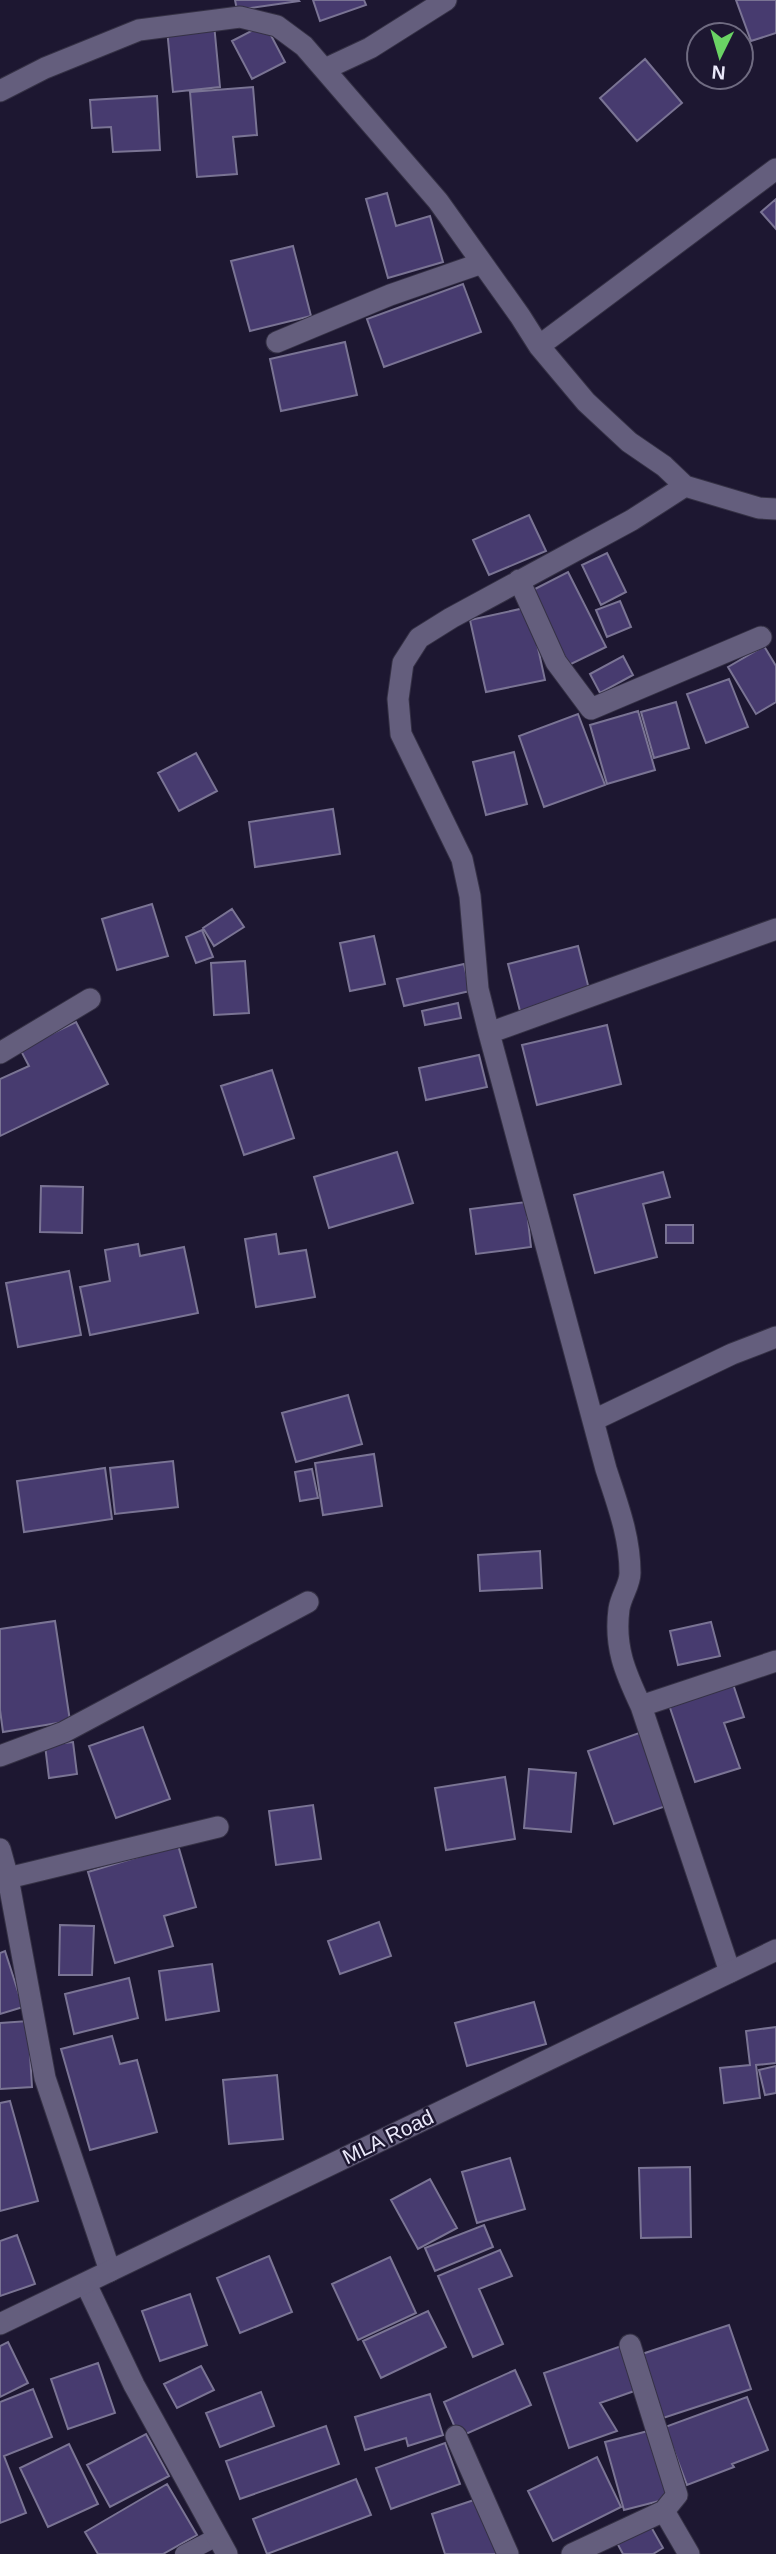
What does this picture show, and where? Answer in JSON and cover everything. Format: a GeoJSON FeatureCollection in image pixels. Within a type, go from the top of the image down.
{"type":"FeatureCollection","features":[{"type":"Feature","properties":{"kind":"street"},"geometry":{"type":"LineString","coordinates":[[325,69],[370,48],[446,0]]}},
{"type":"Feature","properties":{"kind":"street"},"geometry":{"type":"LineString","coordinates":[[0,92],[45,68],[139,30],[240,17],[277,26],[304,46],[438,201],[539,346],[586,402],[629,442],[664,466],[685,486],[760,508],[776,509]]}},
{"type":"Feature","properties":{"kind":"street"},"geometry":{"type":"LineString","coordinates":[[539,346],[776,169]]}},
{"type":"Feature","properties":{"kind":"street"},"geometry":{"type":"LineString","coordinates":[[277,342],[390,295],[482,263]]}},
{"type":"Feature","properties":{"kind":"street"},"geometry":{"type":"LineString","coordinates":[[685,486],[632,520],[519,580],[419,638],[403,663],[398,699],[401,734],[462,859],[470,895],[478,989],[627,1536],[630,1576],[620,1606],[618,1646],[626,1675],[642,1706],[730,1972]]}},
{"type":"Feature","properties":{"kind":"street"},"geometry":{"type":"LineString","coordinates":[[519,580],[556,662],[591,709],[761,637]]}},
{"type":"Feature","properties":{"kind":"street"},"geometry":{"type":"LineString","coordinates":[[489,1033],[776,929]]}},
{"type":"Feature","properties":{"kind":"street"},"geometry":{"type":"LineString","coordinates":[[0,1053],[90,999]]}},
{"type":"Feature","properties":{"kind":"street"},"geometry":{"type":"LineString","coordinates":[[594,1420],[732,1354],[776,1337]]}},
{"type":"Feature","properties":{"kind":"street"},"geometry":{"type":"LineString","coordinates":[[0,1756],[64,1732],[308,1602]]}},
{"type":"Feature","properties":{"kind":"street"},"geometry":{"type":"LineString","coordinates":[[642,1706],[776,1661]]}},
{"type":"Feature","properties":{"kind":"street"},"geometry":{"type":"LineString","coordinates":[[8,1878],[218,1827]]}},
{"type":"Feature","properties":{"kind":"street"},"geometry":{"type":"LineString","coordinates":[[0,1849],[8,1878],[45,2078],[110,2271]]}},
{"type":"Feature","properties":{"kind":"street","name":"MLA Road"},"geometry":{"type":"LineString","coordinates":[[0,2323],[86,2284],[776,1950]]}},
{"type":"Feature","properties":{"kind":"street"},"geometry":{"type":"LineString","coordinates":[[86,2284],[134,2385],[222,2545]]}},
{"type":"Feature","properties":{"kind":"street"},"geometry":{"type":"LineString","coordinates":[[572,2554],[664,2511],[677,2494],[630,2345]]}},
{"type":"Feature","properties":{"kind":"street"},"geometry":{"type":"LineString","coordinates":[[456,2436],[508,2554]]}},
{"type":"Feature","properties":{"kind":"street"},"geometry":{"type":"LineString","coordinates":[[664,2511],[689,2554]]}},
{"type":"Feature","properties":{"kind":"lane"},"geometry":{"type":"LineString","coordinates":[[184,2554],[222,2545]]}},
{"type":"Feature","properties":{"kind":"building"},"geometry":{"type":"Polygon","coordinates":[[[235,0],[298,0],[299,1],[237,10],[235,0]]]}},
{"type":"Feature","properties":{"kind":"building"},"geometry":{"type":"Polygon","coordinates":[[[313,0],[364,0],[366,5],[320,21],[313,0]]]}},
{"type":"Feature","properties":{"kind":"building"},"geometry":{"type":"Polygon","coordinates":[[[736,0],[776,0],[776,33],[755,40],[755,21],[744,21],[736,0]]]}},
{"type":"Feature","properties":{"kind":"building"},"geometry":{"type":"Polygon","coordinates":[[[214,24],[220,87],[173,92],[167,29],[214,24]]]}},
{"type":"Feature","properties":{"kind":"building"},"geometry":{"type":"Polygon","coordinates":[[[265,24],[285,62],[252,79],[232,41],[265,24]]]}},
{"type":"Feature","properties":{"kind":"building"},"geometry":{"type":"Polygon","coordinates":[[[645,59],[682,103],[637,141],[600,98],[645,59]]]}},
{"type":"Feature","properties":{"kind":"building"},"geometry":{"type":"Polygon","coordinates":[[[253,87],[257,135],[233,137],[237,174],[197,177],[190,92],[253,87]]]}},
{"type":"Feature","properties":{"kind":"building"},"geometry":{"type":"Polygon","coordinates":[[[157,96],[160,150],[113,152],[111,127],[92,128],[90,100],[157,96]]]}},
{"type":"Feature","properties":{"kind":"building"},"geometry":{"type":"Polygon","coordinates":[[[387,193],[396,226],[430,216],[443,262],[388,278],[366,199],[387,193]]]}},
{"type":"Feature","properties":{"kind":"building"},"geometry":{"type":"Polygon","coordinates":[[[776,199],[776,229],[761,212],[776,199]]]}},
{"type":"Feature","properties":{"kind":"building"},"geometry":{"type":"Polygon","coordinates":[[[293,246],[311,316],[250,331],[231,261],[293,246]]]}},
{"type":"Feature","properties":{"kind":"building"},"geometry":{"type":"Polygon","coordinates":[[[463,284],[481,332],[384,367],[367,319],[463,284]]]}},
{"type":"Feature","properties":{"kind":"building"},"geometry":{"type":"Polygon","coordinates":[[[345,342],[357,395],[281,411],[270,359],[345,342]]]}},
{"type":"Feature","properties":{"kind":"building"},"geometry":{"type":"Polygon","coordinates":[[[529,515],[546,551],[489,575],[473,540],[529,515]]]}},
{"type":"Feature","properties":{"kind":"building"},"geometry":{"type":"Polygon","coordinates":[[[607,553],[626,592],[601,605],[582,565],[607,553]]]}},
{"type":"Feature","properties":{"kind":"building"},"geometry":{"type":"Polygon","coordinates":[[[568,572],[606,647],[569,665],[531,591],[568,572]]]}},
{"type":"Feature","properties":{"kind":"building"},"geometry":{"type":"Polygon","coordinates":[[[620,601],[631,627],[607,637],[596,610],[620,601]]]}},
{"type":"Feature","properties":{"kind":"building"},"geometry":{"type":"Polygon","coordinates":[[[529,607],[545,680],[486,692],[470,620],[529,607]]]}},
{"type":"Feature","properties":{"kind":"building"},"geometry":{"type":"Polygon","coordinates":[[[764,646],[776,666],[776,702],[756,714],[728,667],[764,646]]]}},
{"type":"Feature","properties":{"kind":"building"},"geometry":{"type":"Polygon","coordinates":[[[623,656],[633,675],[600,693],[590,674],[623,656]]]}},
{"type":"Feature","properties":{"kind":"building"},"geometry":{"type":"Polygon","coordinates":[[[729,679],[748,727],[706,743],[687,694],[729,679]]]}},
{"type":"Feature","properties":{"kind":"building"},"geometry":{"type":"Polygon","coordinates":[[[676,702],[689,748],[654,758],[641,712],[676,702]]]}},
{"type":"Feature","properties":{"kind":"building"},"geometry":{"type":"Polygon","coordinates":[[[638,711],[655,770],[607,784],[590,725],[638,711]]]}},
{"type":"Feature","properties":{"kind":"building"},"geometry":{"type":"Polygon","coordinates":[[[578,714],[605,785],[544,807],[519,736],[578,714]]]}},
{"type":"Feature","properties":{"kind":"building"},"geometry":{"type":"Polygon","coordinates":[[[514,752],[527,804],[486,815],[473,762],[514,752]]]}},
{"type":"Feature","properties":{"kind":"building"},"geometry":{"type":"Polygon","coordinates":[[[196,753],[217,791],[179,811],[158,773],[196,753]]]}},
{"type":"Feature","properties":{"kind":"building"},"geometry":{"type":"Polygon","coordinates":[[[333,809],[340,854],[255,867],[249,822],[333,809]]]}},
{"type":"Feature","properties":{"kind":"building"},"geometry":{"type":"Polygon","coordinates":[[[152,904],[168,956],[117,970],[102,919],[152,904]]]}},
{"type":"Feature","properties":{"kind":"building"},"geometry":{"type":"Polygon","coordinates":[[[232,909],[244,927],[214,946],[203,928],[232,909]]]}},
{"type":"Feature","properties":{"kind":"building"},"geometry":{"type":"Polygon","coordinates":[[[202,930],[213,957],[196,963],[186,937],[202,930]]]}},
{"type":"Feature","properties":{"kind":"building"},"geometry":{"type":"Polygon","coordinates":[[[374,936],[385,984],[350,991],[340,943],[374,936]]]}},
{"type":"Feature","properties":{"kind":"building"},"geometry":{"type":"Polygon","coordinates":[[[578,946],[590,993],[520,1011],[508,964],[578,946]]]}},
{"type":"Feature","properties":{"kind":"building"},"geometry":{"type":"Polygon","coordinates":[[[245,961],[249,1013],[214,1015],[211,963],[245,961]]]}},
{"type":"Feature","properties":{"kind":"building"},"geometry":{"type":"Polygon","coordinates":[[[464,964],[470,991],[404,1006],[397,979],[464,964]]]}},
{"type":"Feature","properties":{"kind":"building"},"geometry":{"type":"Polygon","coordinates":[[[458,1003],[461,1018],[425,1025],[422,1011],[458,1003]]]}},
{"type":"Feature","properties":{"kind":"building"},"geometry":{"type":"Polygon","coordinates":[[[76,1022],[108,1084],[0,1136],[0,1079],[29,1066],[20,1049],[76,1022]]]}},
{"type":"Feature","properties":{"kind":"building"},"geometry":{"type":"Polygon","coordinates":[[[607,1025],[621,1084],[537,1105],[522,1045],[607,1025]]]}},
{"type":"Feature","properties":{"kind":"building"},"geometry":{"type":"Polygon","coordinates":[[[479,1055],[487,1087],[426,1100],[419,1068],[479,1055]]]}},
{"type":"Feature","properties":{"kind":"building"},"geometry":{"type":"Polygon","coordinates":[[[272,1070],[294,1138],[244,1155],[221,1086],[272,1070]]]}},
{"type":"Feature","properties":{"kind":"building"},"geometry":{"type":"Polygon","coordinates":[[[397,1152],[413,1203],[329,1228],[314,1177],[397,1152]]]}},
{"type":"Feature","properties":{"kind":"building"},"geometry":{"type":"Polygon","coordinates":[[[663,1172],[670,1197],[643,1204],[657,1257],[595,1273],[574,1195],[663,1172]]]}},
{"type":"Feature","properties":{"kind":"building"},"geometry":{"type":"Polygon","coordinates":[[[41,1186],[83,1187],[82,1233],[40,1232],[41,1186]]]}},
{"type":"Feature","properties":{"kind":"building"},"geometry":{"type":"Polygon","coordinates":[[[526,1202],[531,1247],[476,1254],[470,1209],[526,1202]]]}},
{"type":"Feature","properties":{"kind":"building"},"geometry":{"type":"Polygon","coordinates":[[[666,1225],[693,1225],[693,1243],[666,1243],[666,1225]]]}},
{"type":"Feature","properties":{"kind":"building"},"geometry":{"type":"Polygon","coordinates":[[[276,1234],[279,1254],[306,1250],[315,1297],[256,1307],[245,1239],[276,1234]]]}},
{"type":"Feature","properties":{"kind":"building"},"geometry":{"type":"Polygon","coordinates":[[[138,1244],[140,1256],[184,1247],[198,1313],[90,1335],[80,1287],[110,1281],[105,1250],[138,1244]]]}},
{"type":"Feature","properties":{"kind":"building"},"geometry":{"type":"Polygon","coordinates":[[[69,1271],[81,1335],[18,1347],[6,1283],[69,1271]]]}},
{"type":"Feature","properties":{"kind":"building"},"geometry":{"type":"Polygon","coordinates":[[[348,1395],[362,1444],[296,1462],[282,1413],[348,1395]]]}},
{"type":"Feature","properties":{"kind":"building"},"geometry":{"type":"Polygon","coordinates":[[[374,1454],[382,1506],[323,1515],[315,1463],[374,1454]]]}},
{"type":"Feature","properties":{"kind":"building"},"geometry":{"type":"Polygon","coordinates":[[[173,1461],[178,1507],[115,1514],[110,1468],[173,1461]]]}},
{"type":"Feature","properties":{"kind":"building"},"geometry":{"type":"Polygon","coordinates":[[[105,1468],[112,1519],[24,1532],[17,1481],[105,1468]]]}},
{"type":"Feature","properties":{"kind":"building"},"geometry":{"type":"Polygon","coordinates":[[[312,1469],[318,1498],[300,1501],[295,1472],[312,1469]]]}},
{"type":"Feature","properties":{"kind":"building"},"geometry":{"type":"Polygon","coordinates":[[[540,1551],[542,1588],[480,1591],[478,1555],[540,1551]]]}},
{"type":"Feature","properties":{"kind":"building"},"geometry":{"type":"Polygon","coordinates":[[[55,1621],[70,1721],[3,1732],[0,1710],[0,1629],[55,1621]]]}},
{"type":"Feature","properties":{"kind":"building"},"geometry":{"type":"Polygon","coordinates":[[[711,1622],[720,1656],[678,1665],[670,1631],[711,1622]]]}},
{"type":"Feature","properties":{"kind":"building"},"geometry":{"type":"Polygon","coordinates":[[[730,1675],[744,1717],[724,1723],[740,1768],[695,1782],[666,1696],[730,1675]]]}},
{"type":"Feature","properties":{"kind":"building"},"geometry":{"type":"Polygon","coordinates":[[[143,1727],[170,1799],[116,1818],[89,1746],[143,1727]]]}},
{"type":"Feature","properties":{"kind":"building"},"geometry":{"type":"Polygon","coordinates":[[[642,1732],[669,1805],[614,1824],[588,1751],[642,1732]]]}},
{"type":"Feature","properties":{"kind":"building"},"geometry":{"type":"Polygon","coordinates":[[[73,1742],[77,1774],[49,1778],[45,1745],[73,1742]]]}},
{"type":"Feature","properties":{"kind":"building"},"geometry":{"type":"Polygon","coordinates":[[[529,1769],[576,1773],[571,1832],[524,1828],[529,1769]]]}},
{"type":"Feature","properties":{"kind":"building"},"geometry":{"type":"Polygon","coordinates":[[[505,1777],[515,1839],[446,1850],[435,1788],[505,1777]]]}},
{"type":"Feature","properties":{"kind":"building"},"geometry":{"type":"Polygon","coordinates":[[[313,1805],[321,1859],[276,1865],[269,1811],[313,1805]]]}},
{"type":"Feature","properties":{"kind":"building"},"geometry":{"type":"Polygon","coordinates":[[[178,1845],[196,1907],[164,1916],[173,1946],[115,1963],[88,1872],[178,1845]]]}},
{"type":"Feature","properties":{"kind":"building"},"geometry":{"type":"Polygon","coordinates":[[[379,1922],[391,1956],[340,1974],[328,1941],[379,1922]]]}},
{"type":"Feature","properties":{"kind":"building"},"geometry":{"type":"Polygon","coordinates":[[[60,1925],[94,1926],[92,1975],[59,1975],[60,1925]]]}},
{"type":"Feature","properties":{"kind":"building"},"geometry":{"type":"Polygon","coordinates":[[[5,1951],[23,2007],[0,2014],[0,1953],[5,1951]]]}},
{"type":"Feature","properties":{"kind":"building"},"geometry":{"type":"Polygon","coordinates":[[[212,1964],[219,2011],[166,2020],[159,1971],[212,1964]]]}},
{"type":"Feature","properties":{"kind":"building"},"geometry":{"type":"Polygon","coordinates":[[[129,1978],[138,2018],[74,2034],[65,1994],[129,1978]]]}},
{"type":"Feature","properties":{"kind":"building"},"geometry":{"type":"Polygon","coordinates":[[[534,2002],[546,2044],[467,2066],[455,2023],[534,2002]]]}},
{"type":"Feature","properties":{"kind":"building"},"geometry":{"type":"Polygon","coordinates":[[[28,2021],[32,2087],[0,2089],[0,2023],[28,2021]]]}},
{"type":"Feature","properties":{"kind":"building"},"geometry":{"type":"Polygon","coordinates":[[[776,2027],[776,2063],[756,2065],[760,2098],[724,2103],[720,2068],[750,2065],[746,2031],[776,2027]]]}},
{"type":"Feature","properties":{"kind":"building"},"geometry":{"type":"Polygon","coordinates":[[[112,2036],[120,2064],[137,2060],[157,2132],[90,2150],[61,2049],[112,2036]]]}},
{"type":"Feature","properties":{"kind":"building"},"geometry":{"type":"Polygon","coordinates":[[[776,2066],[776,2093],[765,2095],[759,2070],[776,2066]]]}},
{"type":"Feature","properties":{"kind":"building"},"geometry":{"type":"Polygon","coordinates":[[[277,2075],[283,2139],[229,2144],[223,2080],[277,2075]]]}},
{"type":"Feature","properties":{"kind":"building"},"geometry":{"type":"Polygon","coordinates":[[[10,2101],[38,2201],[0,2211],[0,2103],[10,2101]]]}},
{"type":"Feature","properties":{"kind":"building"},"geometry":{"type":"Polygon","coordinates":[[[510,2158],[525,2209],[477,2223],[462,2172],[510,2158]]]}},
{"type":"Feature","properties":{"kind":"building"},"geometry":{"type":"Polygon","coordinates":[[[690,2167],[691,2237],[641,2238],[639,2168],[690,2167]]]}},
{"type":"Feature","properties":{"kind":"building"},"geometry":{"type":"Polygon","coordinates":[[[430,2179],[457,2228],[418,2249],[391,2200],[430,2179]]]}},
{"type":"Feature","properties":{"kind":"building"},"geometry":{"type":"Polygon","coordinates":[[[484,2225],[493,2247],[435,2271],[425,2248],[484,2225]]]}},
{"type":"Feature","properties":{"kind":"building"},"geometry":{"type":"Polygon","coordinates":[[[17,2235],[35,2284],[0,2296],[0,2241],[17,2235]]]}},
{"type":"Feature","properties":{"kind":"building"},"geometry":{"type":"Polygon","coordinates":[[[500,2250],[512,2276],[479,2289],[503,2344],[473,2357],[438,2276],[500,2250]]]}},
{"type":"Feature","properties":{"kind":"building"},"geometry":{"type":"Polygon","coordinates":[[[269,2256],[292,2312],[240,2333],[217,2278],[269,2256]]]}},
{"type":"Feature","properties":{"kind":"building"},"geometry":{"type":"Polygon","coordinates":[[[390,2257],[416,2313],[358,2340],[332,2284],[390,2257]]]}},
{"type":"Feature","properties":{"kind":"building"},"geometry":{"type":"Polygon","coordinates":[[[190,2294],[207,2345],[160,2361],[142,2311],[190,2294]]]}},
{"type":"Feature","properties":{"kind":"building"},"geometry":{"type":"Polygon","coordinates":[[[428,2311],[446,2347],[381,2378],[363,2341],[428,2311]]]}},
{"type":"Feature","properties":{"kind":"building"},"geometry":{"type":"Polygon","coordinates":[[[729,2325],[751,2389],[657,2420],[636,2356],[729,2325]]]}},
{"type":"Feature","properties":{"kind":"building"},"geometry":{"type":"Polygon","coordinates":[[[8,2342],[28,2383],[0,2397],[0,2346],[8,2342]]]}},
{"type":"Feature","properties":{"kind":"building"},"geometry":{"type":"Polygon","coordinates":[[[627,2344],[640,2389],[600,2403],[617,2431],[569,2448],[544,2373],[627,2344]]]}},
{"type":"Feature","properties":{"kind":"building"},"geometry":{"type":"Polygon","coordinates":[[[98,2363],[115,2413],[68,2429],[51,2379],[98,2363]]]}},
{"type":"Feature","properties":{"kind":"building"},"geometry":{"type":"Polygon","coordinates":[[[201,2366],[214,2390],[177,2408],[164,2384],[201,2366]]]}},
{"type":"Feature","properties":{"kind":"building"},"geometry":{"type":"Polygon","coordinates":[[[515,2370],[531,2405],[459,2437],[444,2402],[515,2370]]]}},
{"type":"Feature","properties":{"kind":"building"},"geometry":{"type":"Polygon","coordinates":[[[33,2389],[52,2437],[4,2456],[26,2513],[0,2523],[0,2402],[33,2389]]]}},
{"type":"Feature","properties":{"kind":"building"},"geometry":{"type":"Polygon","coordinates":[[[261,2392],[274,2426],[220,2447],[206,2413],[261,2392]]]}},
{"type":"Feature","properties":{"kind":"building"},"geometry":{"type":"Polygon","coordinates":[[[430,2394],[443,2435],[408,2446],[406,2438],[365,2450],[355,2417],[430,2394]]]}},
{"type":"Feature","properties":{"kind":"building"},"geometry":{"type":"Polygon","coordinates":[[[747,2397],[768,2450],[732,2464],[734,2467],[687,2485],[665,2427],[747,2397]]]}},
{"type":"Feature","properties":{"kind":"building"},"geometry":{"type":"Polygon","coordinates":[[[326,2426],[339,2464],[240,2499],[226,2461],[326,2426]]]}},
{"type":"Feature","properties":{"kind":"building"},"geometry":{"type":"Polygon","coordinates":[[[652,2430],[671,2498],[624,2510],[605,2442],[652,2430]]]}},
{"type":"Feature","properties":{"kind":"building"},"geometry":{"type":"Polygon","coordinates":[[[146,2434],[169,2476],[110,2507],[87,2465],[146,2434]]]}},
{"type":"Feature","properties":{"kind":"building"},"geometry":{"type":"Polygon","coordinates":[[[445,2443],[460,2484],[391,2509],[376,2468],[445,2443]]]}},
{"type":"Feature","properties":{"kind":"building"},"geometry":{"type":"Polygon","coordinates":[[[69,2444],[98,2504],[48,2527],[20,2468],[69,2444]]]}},
{"type":"Feature","properties":{"kind":"building"},"geometry":{"type":"Polygon","coordinates":[[[597,2457],[621,2507],[553,2541],[528,2491],[597,2457]]]}},
{"type":"Feature","properties":{"kind":"building"},"geometry":{"type":"Polygon","coordinates":[[[356,2479],[371,2515],[267,2554],[253,2519],[356,2479]]]}},
{"type":"Feature","properties":{"kind":"building"},"geometry":{"type":"Polygon","coordinates":[[[167,2484],[197,2535],[163,2554],[98,2554],[85,2532],[167,2484]]]}},
{"type":"Feature","properties":{"kind":"building"},"geometry":{"type":"Polygon","coordinates":[[[480,2498],[499,2554],[445,2554],[432,2514],[480,2498]]]}},
{"type":"Feature","properties":{"kind":"building"},"geometry":{"type":"Polygon","coordinates":[[[650,2525],[663,2548],[653,2554],[623,2554],[617,2543],[650,2525]]]}}]}
